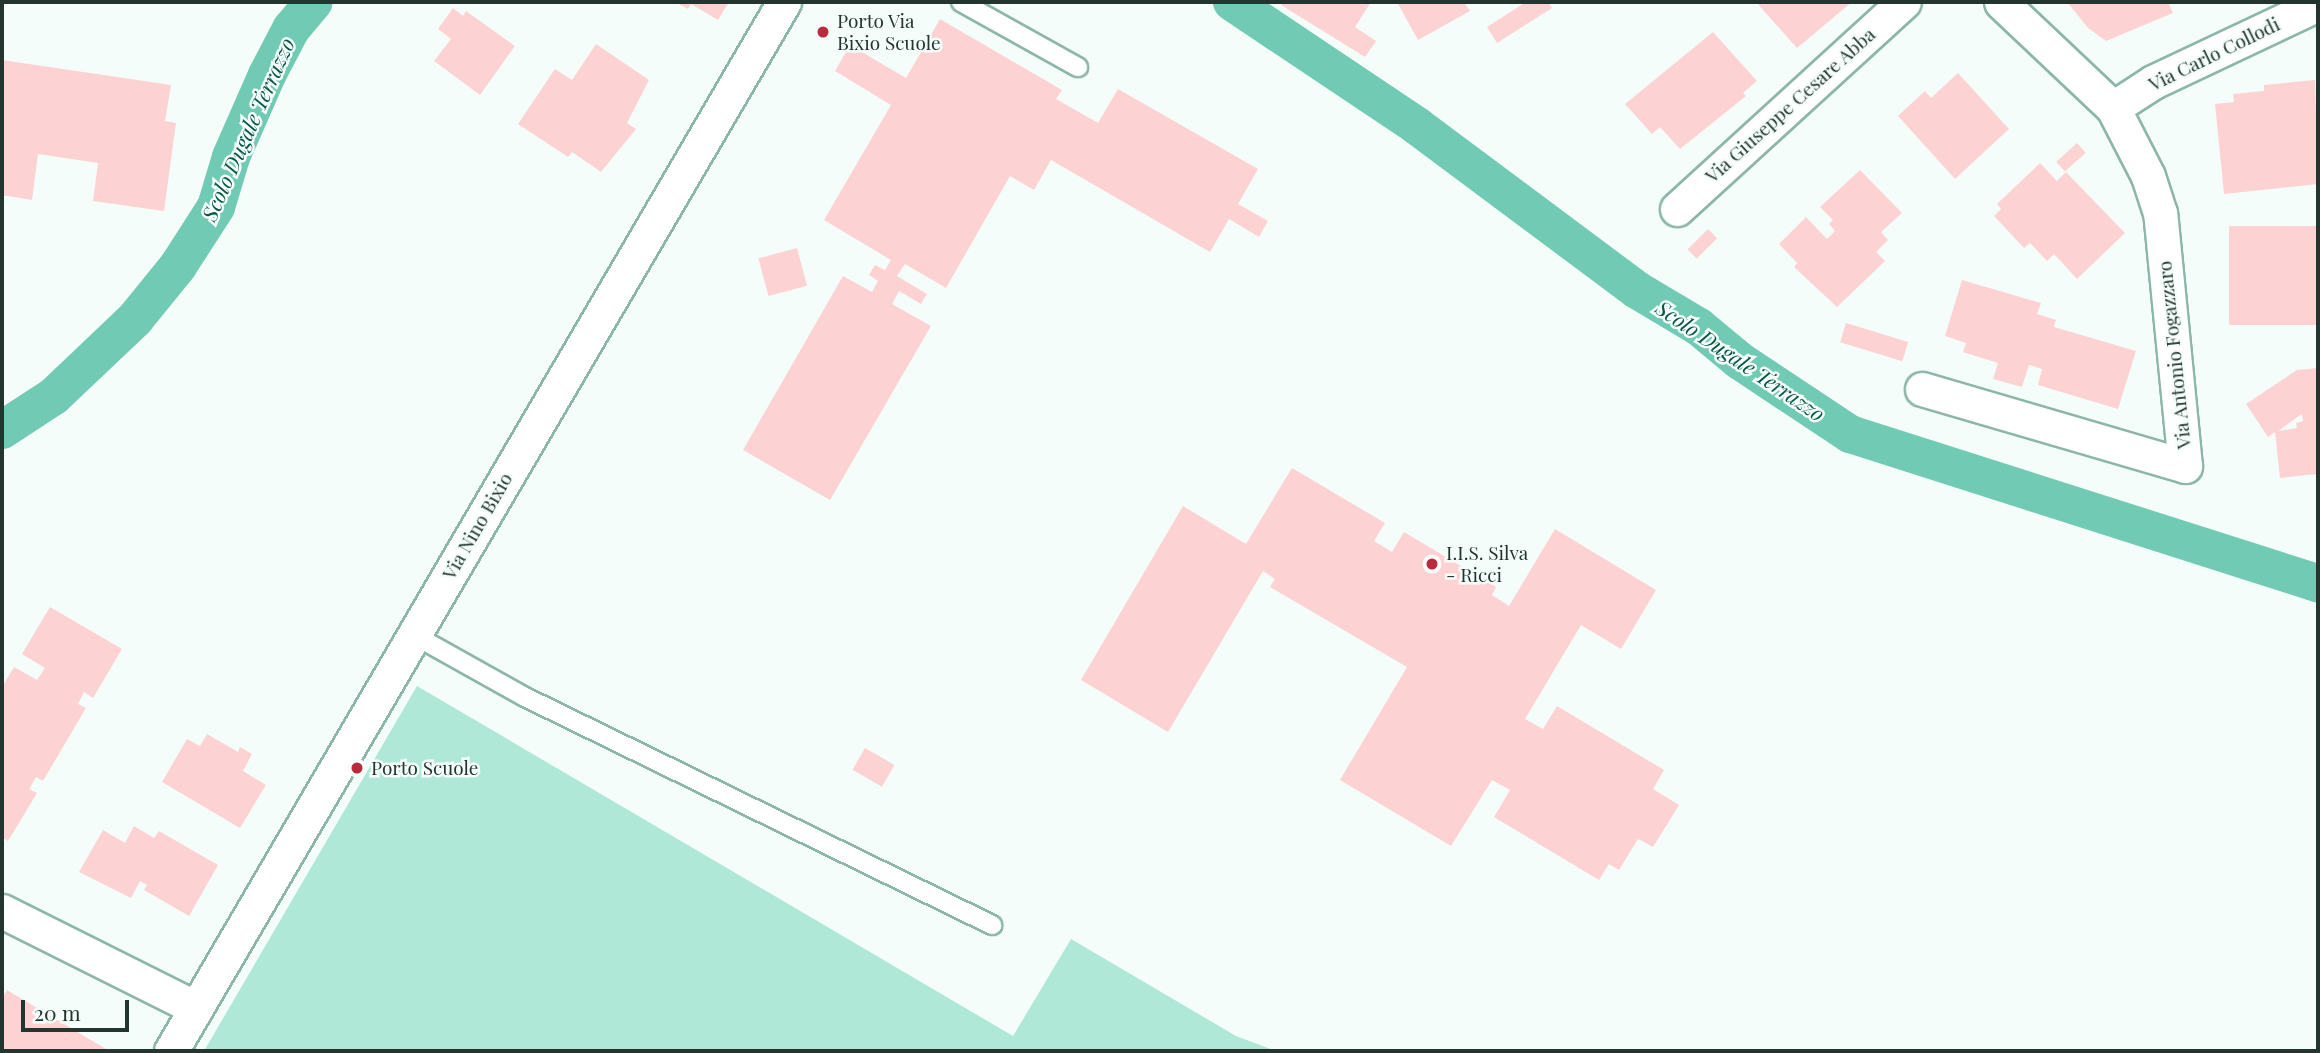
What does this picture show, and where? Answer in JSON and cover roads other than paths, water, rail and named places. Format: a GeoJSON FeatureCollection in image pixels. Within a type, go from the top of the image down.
{"type":"FeatureCollection","features":[{"type":"Feature","properties":{"kind":"street","name":"Via Nino Bixio"},"geometry":{"type":"LineString","coordinates":[[171,1051],[784,2]]}},
{"type":"Feature","properties":{"kind":"street","name":"Via Giuseppe Cesare Abba"},"geometry":{"type":"LineString","coordinates":[[1677,209],[1904,2]]}},
{"type":"Feature","properties":{"kind":"street"},"geometry":{"type":"LineString","coordinates":[[2001,2],[2113,108]]}},
{"type":"Feature","properties":{"kind":"street","name":"Via Carlo Collodi"},"geometry":{"type":"LineString","coordinates":[[2113,108],[2153,82],[2318,4]]}},
{"type":"Feature","properties":{"kind":"street","name":"Via Antonio Fogazzaro"},"geometry":{"type":"LineString","coordinates":[[1922,389],[2185,466],[2160,213],[2148,176],[2113,108]]}},
{"type":"Feature","properties":{"kind":"street"},"geometry":{"type":"LineString","coordinates":[[2,911],[196,1008]]}},
{"type":"Feature","properties":{"kind":"lane"},"geometry":{"type":"LineString","coordinates":[[961,2],[1078,66]]}},
{"type":"Feature","properties":{"kind":"lane"},"geometry":{"type":"LineString","coordinates":[[414,635],[525,697],[992,925]]}},
{"type":"Feature","properties":{"kind":"waterway","name":"Scolo Dugale Terrazzo"},"geometry":{"type":"LineString","coordinates":[[2,430],[54,396],[135,319],[178,266],[216,207],[231,157],[267,75],[291,29],[314,2]]}},
{"type":"Feature","properties":{"kind":"waterway","name":"Scolo Dugale Terrazzo"},"geometry":{"type":"LineString","coordinates":[[1232,2],[1417,126],[1637,290],[1699,327],[1740,361],[1850,434],[2318,583]]}},
{"type":"Feature","properties":{"kind":"place","name":"Porto Via Bixio Scuole"},"geometry":{"type":"Point","coordinates":[823,32]}},
{"type":"Feature","properties":{"kind":"place","name":"I.I.S. Silva - Ricci"},"geometry":{"type":"Point","coordinates":[1432,564]}},
{"type":"Feature","properties":{"kind":"place","name":"Porto Scuole"},"geometry":{"type":"Point","coordinates":[357,768]}}]}
